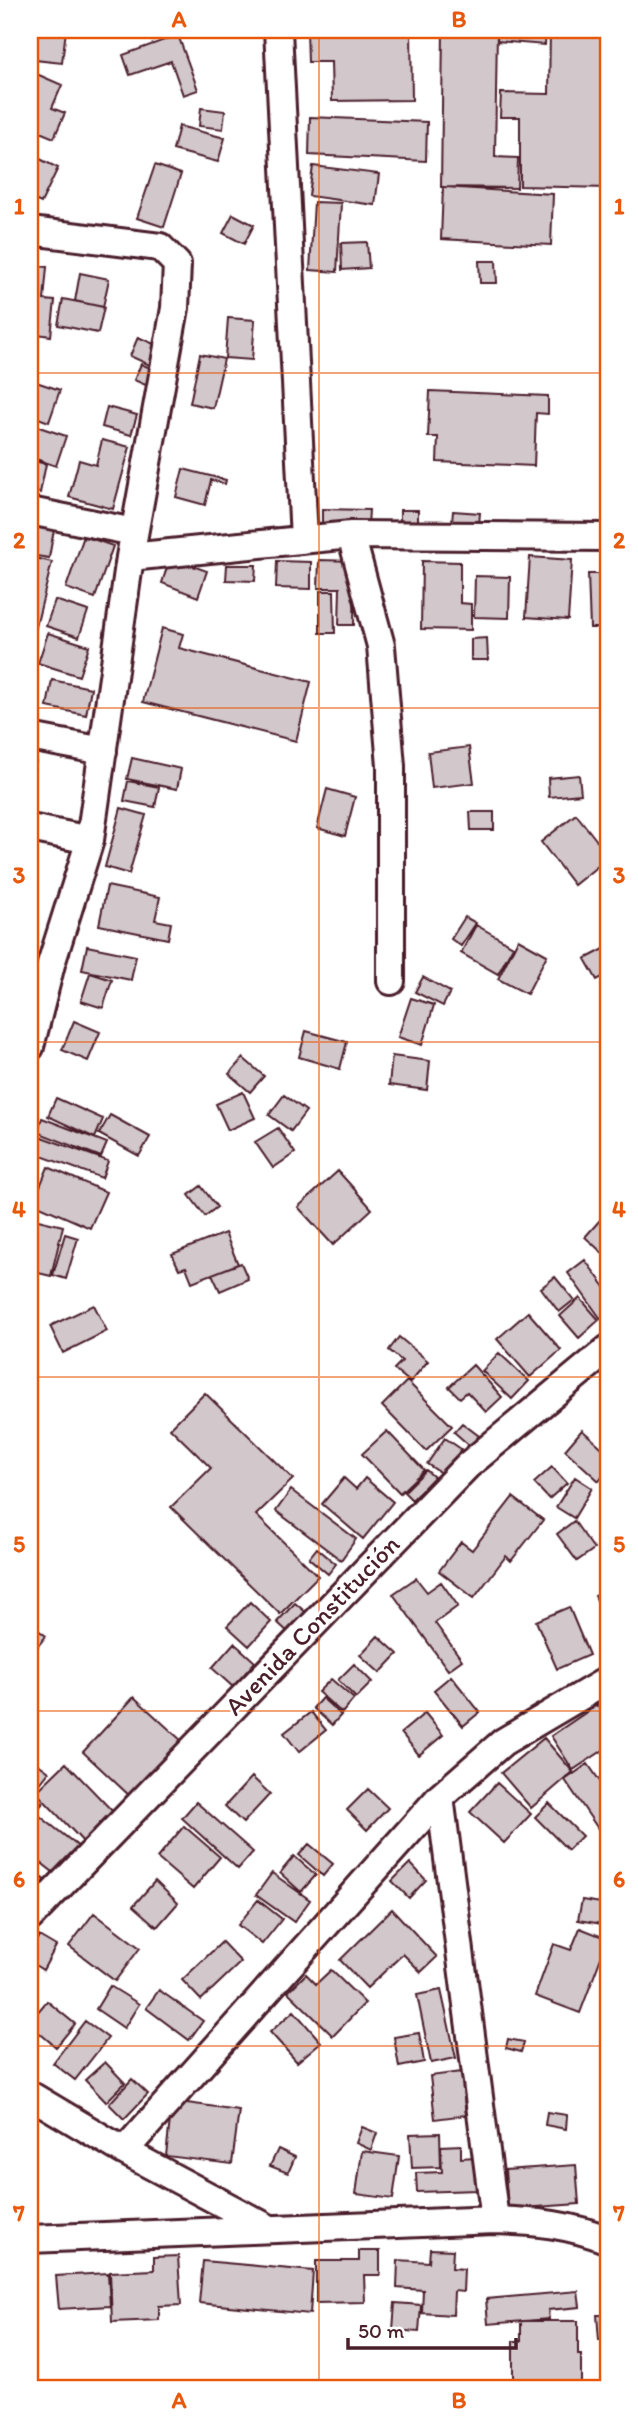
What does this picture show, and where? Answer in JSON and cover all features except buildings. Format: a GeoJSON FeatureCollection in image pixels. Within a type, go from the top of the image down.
{"type":"FeatureCollection","features":[{"type":"Feature","properties":{"kind":"street"},"geometry":{"type":"LineString","coordinates":[[278,30],[304,539]]}},
{"type":"Feature","properties":{"kind":"street"},"geometry":{"type":"LineString","coordinates":[[30,231],[160,247],[177,264],[175,307],[132,544],[90,839],[40,962],[30,1048]]}},
{"type":"Feature","properties":{"kind":"street"},"geometry":{"type":"LineString","coordinates":[[30,510],[132,544],[351,535],[608,537]]}},
{"type":"Feature","properties":{"kind":"street"},"geometry":{"type":"LineString","coordinates":[[351,535],[381,646],[391,766],[391,981]]}},
{"type":"Feature","properties":{"kind":"street"},"geometry":{"type":"LineString","coordinates":[[30,737],[103,751]]}},
{"type":"Feature","properties":{"kind":"street"},"geometry":{"type":"LineString","coordinates":[[30,828],[90,839]]}},
{"type":"Feature","properties":{"kind":"street","name":"Avenida Constitución"},"geometry":{"type":"LineString","coordinates":[[30,1917],[467,1466],[608,1349]]}},
{"type":"Feature","properties":{"kind":"street"},"geometry":{"type":"LineString","coordinates":[[124,2151],[440,1797],[503,1742],[608,1681]]}},
{"type":"Feature","properties":{"kind":"street"},"geometry":{"type":"LineString","coordinates":[[440,1797],[495,2220]]}},
{"type":"Feature","properties":{"kind":"street"},"geometry":{"type":"LineString","coordinates":[[30,2095],[124,2151],[272,2230]]}},
{"type":"Feature","properties":{"kind":"street"},"geometry":{"type":"LineString","coordinates":[[30,2239],[495,2220],[542,2222],[608,2240]]}}]}
